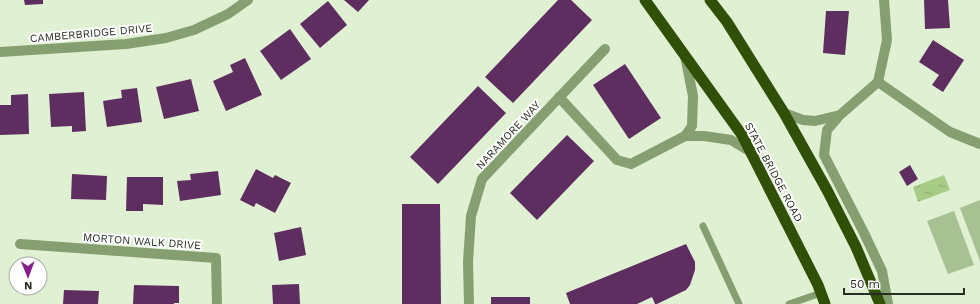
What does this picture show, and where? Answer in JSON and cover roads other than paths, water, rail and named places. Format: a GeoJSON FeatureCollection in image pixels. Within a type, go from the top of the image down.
{"type":"FeatureCollection","features":[{"type":"Feature","properties":{"kind":"highway","name":"STATE BRIDGE ROAD"},"geometry":{"type":"LineString","coordinates":[[645,0],[742,135],[823,299]]}},
{"type":"Feature","properties":{"kind":"highway"},"geometry":{"type":"LineString","coordinates":[[710,0],[727,22],[784,113],[827,190],[856,247],[880,304]]}},
{"type":"Feature","properties":{"kind":"street","name":"CAMBERBRIDGE DRIVE"},"geometry":{"type":"LineString","coordinates":[[0,52],[126,44],[166,38],[194,30],[228,14],[248,0]]}},
{"type":"Feature","properties":{"kind":"street"},"geometry":{"type":"LineString","coordinates":[[884,0],[886,40],[878,82],[840,115],[826,130],[824,155],[882,271],[888,304]]}},
{"type":"Feature","properties":{"kind":"street","name":"NARAMORE WAY"},"geometry":{"type":"LineString","coordinates":[[469,304],[468,262],[471,216],[482,178],[605,50]]}},
{"type":"Feature","properties":{"kind":"street"},"geometry":{"type":"LineString","coordinates":[[685,54],[693,96],[692,126],[685,136]]}},
{"type":"Feature","properties":{"kind":"street"},"geometry":{"type":"LineString","coordinates":[[878,82],[950,132],[980,144]]}},
{"type":"Feature","properties":{"kind":"street"},"geometry":{"type":"LineString","coordinates":[[560,97],[617,160],[631,164],[685,136],[704,136],[731,140],[751,152]]}},
{"type":"Feature","properties":{"kind":"street"},"geometry":{"type":"LineString","coordinates":[[784,113],[803,120],[815,121],[840,115]]}},
{"type":"Feature","properties":{"kind":"street","name":"MORTON WALK DRIVE"},"geometry":{"type":"LineString","coordinates":[[20,244],[216,258],[217,304]]}},
{"type":"Feature","properties":{"kind":"lane"},"geometry":{"type":"LineString","coordinates":[[704,226],[739,304]]}},
{"type":"Feature","properties":{"kind":"lane"},"geometry":{"type":"LineString","coordinates":[[789,304],[823,299]]}},
{"type":"Feature","properties":{"kind":"water"},"geometry":{"type":"Polygon","coordinates":[[[944,175],[950,190],[918,202],[913,187],[944,175]]]}}]}
